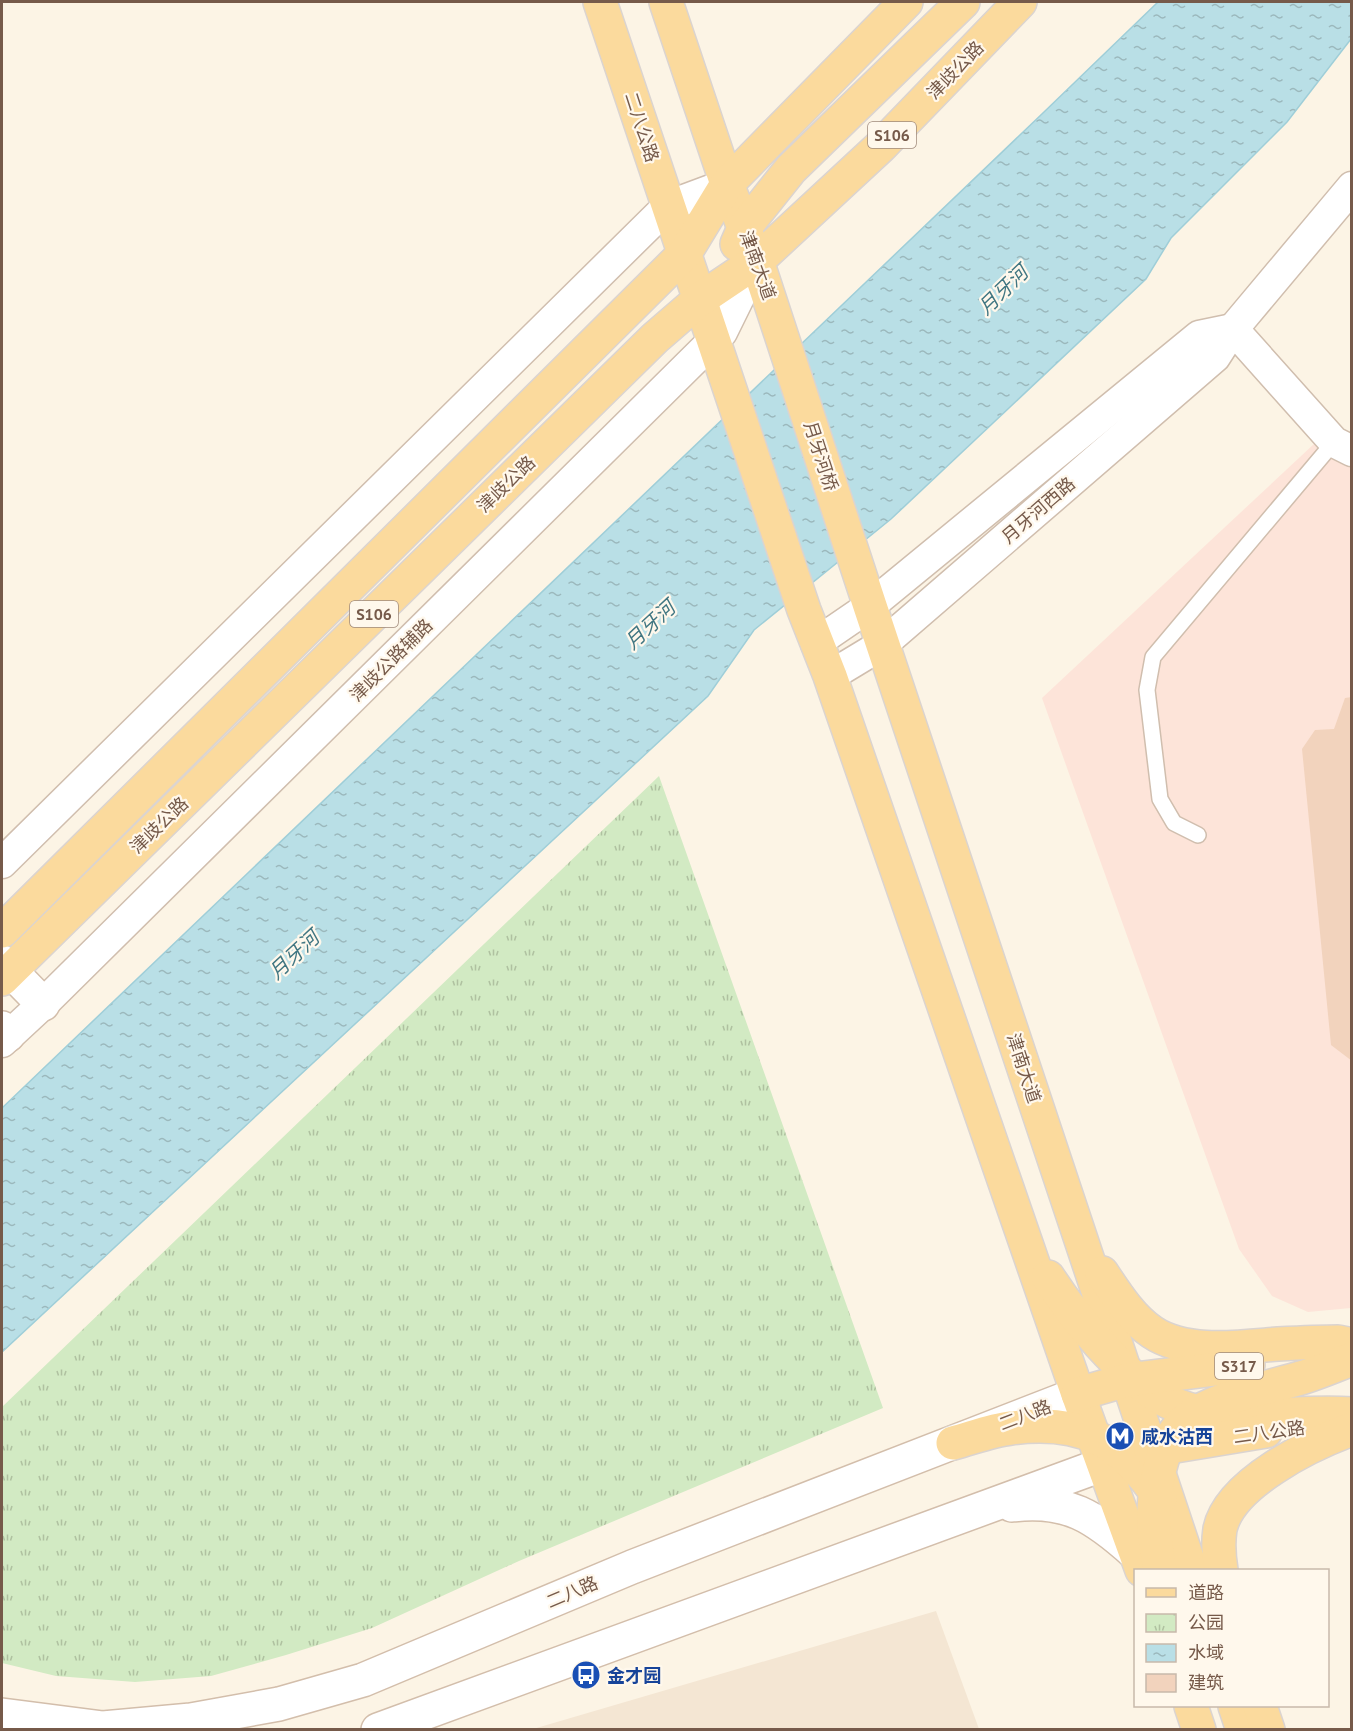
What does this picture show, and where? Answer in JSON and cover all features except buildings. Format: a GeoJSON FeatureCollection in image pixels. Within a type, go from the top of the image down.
{"type":"FeatureCollection","features":[{"type":"Feature","properties":{"kind":"main road","name":"二八公路"},"geometry":{"type":"LineString","coordinates":[[600,2],[685,252]]}},
{"type":"Feature","properties":{"kind":"main road"},"geometry":{"type":"LineString","coordinates":[[666,2],[727,184]]}},
{"type":"Feature","properties":{"kind":"main road","name":"津歧公路"},"geometry":{"type":"LineString","coordinates":[[2,931],[685,252],[727,184],[906,2]]}},
{"type":"Feature","properties":{"kind":"main road"},"geometry":{"type":"LineString","coordinates":[[710,294],[744,228],[799,161],[963,2]]}},
{"type":"Feature","properties":{"kind":"main road","name":"津歧公路"},"geometry":{"type":"LineString","coordinates":[[5,970],[655,338],[710,294],[758,261],[881,146],[1020,2]]}},
{"type":"Feature","properties":{"kind":"main road","name":"津南大道"},"geometry":{"type":"LineString","coordinates":[[727,184],[758,261],[786,347]]}},
{"type":"Feature","properties":{"kind":"main road"},"geometry":{"type":"LineString","coordinates":[[685,252],[710,294],[717,336]]}},
{"type":"Feature","properties":{"kind":"main road","name":"津南大道"},"geometry":{"type":"LineString","coordinates":[[717,336],[730,395],[804,610],[830,676],[1078,1394],[1141,1468],[1191,1569]]}},
{"type":"Feature","properties":{"kind":"main road","name":"月牙河桥"},"geometry":{"type":"LineString","coordinates":[[786,347],[857,566]]}},
{"type":"Feature","properties":{"kind":"main road","name":"津南大道"},"geometry":{"type":"LineString","coordinates":[[857,566],[1076,1224],[1129,1375],[1141,1468],[1145,1565]]}},
{"type":"Feature","properties":{"kind":"main road"},"geometry":{"type":"LineString","coordinates":[[5,970],[43,1004]]}},
{"type":"Feature","properties":{"kind":"main road"},"geometry":{"type":"LineString","coordinates":[[1076,1224],[1127,1309],[1154,1334],[1205,1347],[1338,1342],[1352,1345]]}},
{"type":"Feature","properties":{"kind":"main road"},"geometry":{"type":"LineString","coordinates":[[1025,1240],[1058,1293],[1099,1342],[1129,1375],[1162,1398],[1187,1409],[1216,1415],[1330,1412],[1352,1414]]}},
{"type":"Feature","properties":{"kind":"main road","name":"S317"},"geometry":{"type":"LineString","coordinates":[[1129,1375],[1352,1352]]}},
{"type":"Feature","properties":{"kind":"main road"},"geometry":{"type":"LineString","coordinates":[[378,1730],[977,1510],[1141,1468],[1178,1428],[1219,1401],[1307,1377],[1352,1359]]}},
{"type":"Feature","properties":{"kind":"main road","name":"二八路"},"geometry":{"type":"LineString","coordinates":[[2,1715],[103,1728],[191,1720],[290,1701],[363,1680],[632,1567],[1129,1375]]}},
{"type":"Feature","properties":{"kind":"main road","name":"二八公路"},"geometry":{"type":"LineString","coordinates":[[1141,1468],[1260,1432],[1352,1421]]}},
{"type":"Feature","properties":{"kind":"main road"},"geometry":{"type":"LineString","coordinates":[[953,1443],[1009,1428],[1046,1425],[1070,1427],[1141,1468],[1154,1525],[1145,1565]]}},
{"type":"Feature","properties":{"kind":"main road"},"geometry":{"type":"LineString","coordinates":[[1221,1569],[1220,1528],[1235,1500],[1262,1475],[1294,1455],[1325,1439],[1352,1430]]}},
{"type":"Feature","properties":{"kind":"main road"},"geometry":{"type":"LineString","coordinates":[[977,1510],[1015,1504],[1066,1507],[1107,1528],[1145,1565]]}},
{"type":"Feature","properties":{"kind":"main road"},"geometry":{"type":"LineString","coordinates":[[1191,1707],[1199,1730]]}},
{"type":"Feature","properties":{"kind":"main road"},"geometry":{"type":"LineString","coordinates":[[1235,1707],[1243,1730]]}},
{"type":"Feature","properties":{"kind":"main road"},"geometry":{"type":"LineString","coordinates":[[1260,1707],[1268,1730]]}},
{"type":"Feature","properties":{"kind":"street"},"geometry":{"type":"LineString","coordinates":[[2,863],[668,206],[727,184]]}},
{"type":"Feature","properties":{"kind":"street","name":"月牙河西路"},"geometry":{"type":"LineString","coordinates":[[830,676],[883,644],[1215,357],[1233,328],[1352,188]]}},
{"type":"Feature","properties":{"kind":"street","name":"津歧公路辅路"},"geometry":{"type":"LineString","coordinates":[[4,1035],[43,1004],[717,336],[758,261]]}},
{"type":"Feature","properties":{"kind":"street"},"geometry":{"type":"LineString","coordinates":[[1233,328],[1343,447]]}},
{"type":"Feature","properties":{"kind":"street","name":"月牙河西路"},"geometry":{"type":"LineString","coordinates":[[816,643],[870,606],[1199,336],[1233,328]]}},
{"type":"Feature","properties":{"kind":"lane"},"geometry":{"type":"LineString","coordinates":[[1198,835],[1174,823],[1160,799],[1148,690],[1154,657],[1343,447]]}},
{"type":"Feature","properties":{"kind":"shaded area"},"geometry":{"type":"Polygon","coordinates":[[[1330,429],[1351,447],[1351,1308],[1308,1312],[1272,1296],[1239,1249],[1042,698],[1330,429]]]}},
{"type":"Feature","properties":{"kind":"shaded area"},"geometry":{"type":"Polygon","coordinates":[[[936,1611],[979,1729],[533,1729],[936,1611]]]}},
{"type":"Feature","properties":{"kind":"green space"},"geometry":{"type":"Polygon","coordinates":[[[659,776],[883,1408],[519,1561],[372,1628],[286,1655],[211,1676],[135,1682],[56,1676],[2,1663],[2,1407],[659,776]]]}},
{"type":"Feature","properties":{"kind":"water","name":"月牙河"},"geometry":{"type":"Polygon","coordinates":[[[1158,2],[1351,2],[1351,39],[1287,122],[1171,238],[1146,279],[891,519],[754,630],[708,696],[2,1352],[2,1108],[1158,2]]]}},
{"type":"Feature","properties":{"kind":"place","name":"咸水沽西"},"geometry":{"type":"Point","coordinates":[1120,1436]}},
{"type":"Feature","properties":{"kind":"place","name":"金才园"},"geometry":{"type":"Point","coordinates":[586,1675]}}]}
